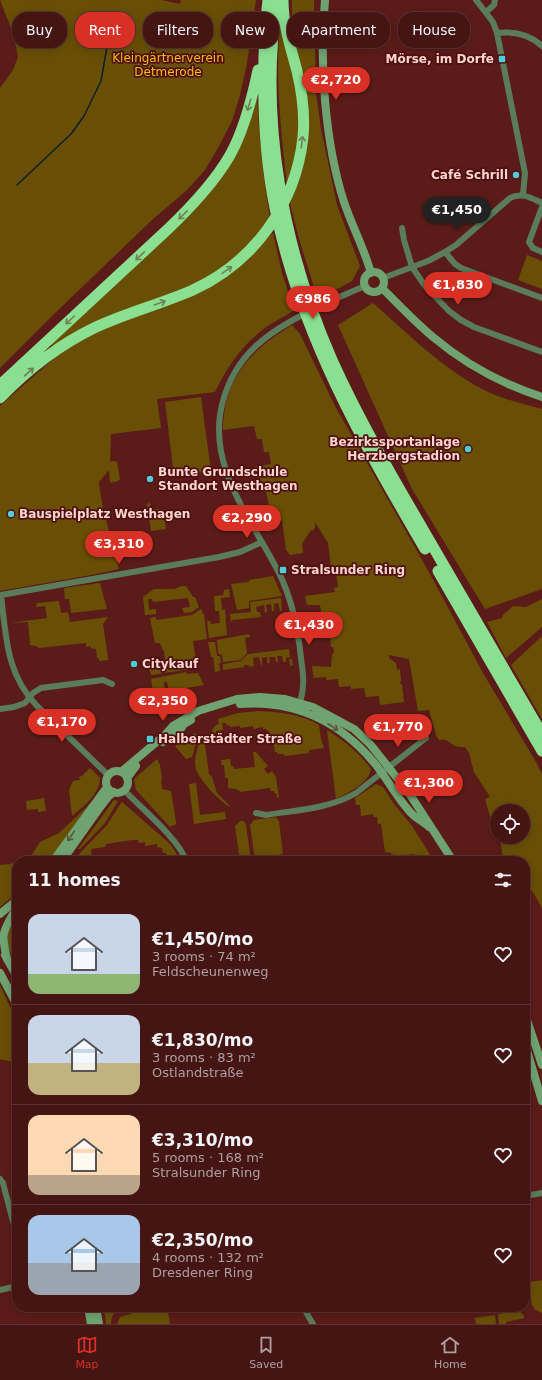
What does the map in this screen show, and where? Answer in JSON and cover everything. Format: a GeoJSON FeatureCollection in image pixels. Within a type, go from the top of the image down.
{"type":"FeatureCollection","features":[{"type":"Feature","properties":{"kind":"highway"},"geometry":{"type":"LineString","coordinates":[[267,12],[268,0]]}},
{"type":"Feature","properties":{"kind":"highway"},"geometry":{"type":"LineString","coordinates":[[277,0],[272,43],[271,88],[275,150],[285,215],[306,294],[332,359],[370,435],[494,660]]}},
{"type":"Feature","properties":{"kind":"highway"},"geometry":{"type":"LineString","coordinates":[[0,398],[39,363],[66,344],[94,328],[111,320],[176,297],[204,284],[230,268],[242,258],[272,224],[286,200],[294,180],[303,137],[303,105],[298,72],[285,25],[283,0]]}},
{"type":"Feature","properties":{"kind":"highway"},"geometry":{"type":"LineString","coordinates":[[0,385],[168,229],[193,205],[214,180],[238,140],[254,92],[262,48]]}},
{"type":"Feature","properties":{"kind":"highway"},"geometry":{"type":"LineString","coordinates":[[265,48],[263,102],[268,159],[279,228],[299,297],[325,362],[362,439],[494,660],[542,734]]}},
{"type":"Feature","properties":{"kind":"highway"},"geometry":{"type":"LineString","coordinates":[[503,674],[542,750]]}},
{"type":"Feature","properties":{"kind":"street"},"geometry":{"type":"LineString","coordinates":[[325,0],[323,56],[332,151],[344,202],[371,273]]}},
{"type":"Feature","properties":{"kind":"street"},"geometry":{"type":"LineString","coordinates":[[476,0],[493,22],[497,34],[525,173],[523,195]]}},
{"type":"Feature","properties":{"kind":"street"},"geometry":{"type":"LineString","coordinates":[[486,12],[494,4],[495,0]]}},
{"type":"Feature","properties":{"kind":"street"},"geometry":{"type":"LineString","coordinates":[[497,34],[508,32],[520,34],[531,38],[542,46]]}},
{"type":"Feature","properties":{"kind":"street"},"geometry":{"type":"LineString","coordinates":[[383,278],[445,252],[515,195],[523,195],[542,203]]}},
{"type":"Feature","properties":{"kind":"street"},"geometry":{"type":"LineString","coordinates":[[542,207],[528,242],[533,248],[542,252]]}},
{"type":"Feature","properties":{"kind":"street"},"geometry":{"type":"LineString","coordinates":[[402,228],[412,267],[425,286],[448,311],[474,327],[542,352]]}},
{"type":"Feature","properties":{"kind":"street"},"geometry":{"type":"LineString","coordinates":[[445,252],[455,264],[461,268],[542,298]]}},
{"type":"Feature","properties":{"kind":"street"},"geometry":{"type":"LineString","coordinates":[[371,273],[377,273],[383,278],[384,283],[382,288],[376,292],[369,292],[365,286],[364,280],[366,277],[371,273]]}},
{"type":"Feature","properties":{"kind":"street"},"geometry":{"type":"LineString","coordinates":[[299,706],[303,686],[303,677],[296,626],[292,609],[283,581],[228,479],[221,458],[218,428],[221,408],[226,389],[241,361],[261,341],[291,321],[326,303],[365,286]]}},
{"type":"Feature","properties":{"kind":"street"},"geometry":{"type":"LineString","coordinates":[[382,288],[433,337],[465,362],[507,384],[542,397]]}},
{"type":"Feature","properties":{"kind":"street"},"geometry":{"type":"LineString","coordinates":[[108,776],[29,698],[20,685],[9,658],[1,595],[219,557],[240,552],[262,542]]}},
{"type":"Feature","properties":{"kind":"street"},"geometry":{"type":"LineString","coordinates":[[0,709],[14,707],[25,703],[32,693],[41,688],[103,680],[112,684]]}},
{"type":"Feature","properties":{"kind":"street"},"geometry":{"type":"LineString","coordinates":[[124,775],[163,742],[180,730],[184,724],[204,713],[239,704],[254,703],[299,706],[321,711],[354,729],[370,744],[423,813],[449,856]]}},
{"type":"Feature","properties":{"kind":"street"},"geometry":{"type":"LineString","coordinates":[[299,706],[342,732],[362,750],[381,772],[408,809],[431,829],[449,856]]}},
{"type":"Feature","properties":{"kind":"street"},"geometry":{"type":"LineString","coordinates":[[256,813],[266,815],[334,804],[345,800],[426,738]]}},
{"type":"Feature","properties":{"kind":"street"},"geometry":{"type":"LineString","coordinates":[[114,772],[124,775],[128,783],[124,790],[119,793],[111,790],[106,781],[108,776],[114,772]]}},
{"type":"Feature","properties":{"kind":"street"},"geometry":{"type":"LineString","coordinates":[[57,856],[89,810],[111,790]]}},
{"type":"Feature","properties":{"kind":"street"},"geometry":{"type":"LineString","coordinates":[[66,856],[108,797],[111,790]]}},
{"type":"Feature","properties":{"kind":"street"},"geometry":{"type":"LineString","coordinates":[[124,790],[178,846],[183,856]]}},
{"type":"Feature","properties":{"kind":"street"},"geometry":{"type":"LineString","coordinates":[[0,910],[12,910]]}},
{"type":"Feature","properties":{"kind":"street"},"geometry":{"type":"LineString","coordinates":[[0,914],[12,910]]}},
{"type":"Feature","properties":{"kind":"street"},"geometry":{"type":"LineString","coordinates":[[0,924],[12,911]]}},
{"type":"Feature","properties":{"kind":"street"},"geometry":{"type":"LineString","coordinates":[[7,959],[3,937],[5,927],[12,912]]}},
{"type":"Feature","properties":{"kind":"street"},"geometry":{"type":"LineString","coordinates":[[0,948],[12,968]]}},
{"type":"Feature","properties":{"kind":"street"},"geometry":{"type":"LineString","coordinates":[[0,973],[12,996]]}},
{"type":"Feature","properties":{"kind":"street"},"geometry":{"type":"LineString","coordinates":[[530,1029],[542,1065]]}},
{"type":"Feature","properties":{"kind":"street"},"geometry":{"type":"LineString","coordinates":[[530,1061],[542,1101]]}},
{"type":"Feature","properties":{"kind":"street"},"geometry":{"type":"LineString","coordinates":[[0,1179],[3,1183],[12,1218]]}},
{"type":"Feature","properties":{"kind":"street"},"geometry":{"type":"LineString","coordinates":[[530,1195],[542,1193]]}},
{"type":"Feature","properties":{"kind":"street"},"geometry":{"type":"LineString","coordinates":[[0,1290],[12,1287]]}},
{"type":"Feature","properties":{"kind":"street"},"geometry":{"type":"LineString","coordinates":[[88,1312],[88,1324]]}},
{"type":"Feature","properties":{"kind":"street"},"geometry":{"type":"LineString","coordinates":[[89,1312],[91,1324]]}},
{"type":"Feature","properties":{"kind":"street"},"geometry":{"type":"LineString","coordinates":[[97,1312],[99,1324]]}},
{"type":"Feature","properties":{"kind":"street"},"geometry":{"type":"LineString","coordinates":[[306,1312],[313,1324]]}},
{"type":"Feature","properties":{"kind":"green space","name":"Kleingärtnerverein Detmerode"},"geometry":{"type":"Polygon","coordinates":[[[0,0],[161,0],[180,4],[181,0],[256,0],[254,12],[221,12],[221,48],[249,48],[240,95],[232,121],[205,170],[186,191],[153,219],[0,368],[0,88],[13,70],[18,57],[16,48],[67,48],[67,12],[12,12],[12,31],[0,0]]]}},
{"type":"Feature","properties":{"kind":"green space"},"geometry":{"type":"Polygon","coordinates":[[[292,0],[314,0],[314,12],[292,12],[292,0]]]}},
{"type":"Feature","properties":{"kind":"green space"},"geometry":{"type":"Polygon","coordinates":[[[280,24],[296,89],[299,122],[297,156],[287,185],[278,85],[280,24]]]}},
{"type":"Feature","properties":{"kind":"green space"},"geometry":{"type":"Polygon","coordinates":[[[294,48],[315,48],[316,93],[321,129],[337,205],[360,266],[352,281],[324,296],[317,297],[299,239],[290,203],[302,171],[305,156],[294,48]]]}},
{"type":"Feature","properties":{"kind":"green space"},"geometry":{"type":"Polygon","coordinates":[[[257,94],[265,187],[270,218],[240,256],[199,283],[55,347],[50,343],[196,207],[257,94]]]}},
{"type":"Feature","properties":{"kind":"green space"},"geometry":{"type":"Polygon","coordinates":[[[273,233],[282,273],[294,310],[268,326],[242,349],[230,365],[215,392],[157,399],[161,428],[111,434],[110,462],[117,462],[120,479],[110,483],[109,470],[99,484],[103,509],[119,569],[0,591],[0,406],[60,353],[96,332],[177,301],[273,233]]]}},
{"type":"Feature","properties":{"kind":"green space"},"geometry":{"type":"Polygon","coordinates":[[[527,255],[542,261],[542,289],[518,280],[527,255]]]}},
{"type":"Feature","properties":{"kind":"green space","name":"Bezirkssportanlage Herzbergstadion"},"geometry":{"type":"Polygon","coordinates":[[[373,303],[426,350],[469,381],[498,396],[542,409],[542,589],[485,609],[412,489],[338,325],[373,303]]]}},
{"type":"Feature","properties":{"kind":"green space"},"geometry":{"type":"Polygon","coordinates":[[[292,325],[300,334],[335,406],[430,574],[483,673],[542,774],[542,908],[530,889],[530,856],[502,856],[501,844],[530,844],[530,804],[490,804],[490,816],[485,799],[490,797],[474,772],[469,753],[465,747],[455,746],[447,740],[439,740],[436,735],[429,710],[418,711],[409,659],[389,655],[389,658],[396,663],[397,670],[400,669],[400,683],[402,685],[404,702],[380,705],[379,696],[366,697],[364,688],[351,689],[351,686],[339,687],[338,679],[326,680],[326,677],[313,678],[312,666],[331,667],[332,654],[334,653],[333,647],[331,647],[330,636],[328,636],[325,618],[322,618],[320,605],[307,605],[305,596],[335,592],[334,588],[338,587],[335,567],[331,567],[328,543],[315,522],[313,531],[311,530],[302,544],[303,553],[290,555],[286,550],[282,520],[275,521],[272,506],[269,506],[266,491],[262,492],[260,478],[256,478],[254,467],[271,464],[269,452],[264,452],[262,439],[257,439],[254,426],[223,430],[228,395],[234,381],[252,356],[264,345],[292,325]]]}},
{"type":"Feature","properties":{"kind":"green space"},"geometry":{"type":"Polygon","coordinates":[[[201,397],[211,471],[174,476],[165,402],[201,397]]]}},
{"type":"Feature","properties":{"kind":"green space"},"geometry":{"type":"Polygon","coordinates":[[[150,503],[151,510],[163,509],[166,529],[151,531],[147,504],[150,503]]]}},
{"type":"Feature","properties":{"kind":"green space"},"geometry":{"type":"Polygon","coordinates":[[[273,576],[282,596],[249,601],[249,608],[237,610],[231,584],[249,582],[249,580],[273,576]]]}},
{"type":"Feature","properties":{"kind":"green space"},"geometry":{"type":"Polygon","coordinates":[[[100,583],[107,609],[71,613],[69,599],[65,599],[64,588],[100,583]]]}},
{"type":"Feature","properties":{"kind":"green space"},"geometry":{"type":"Polygon","coordinates":[[[181,586],[186,586],[193,597],[195,597],[199,607],[192,612],[184,613],[182,608],[190,607],[188,598],[153,602],[152,599],[148,599],[149,610],[156,609],[156,614],[145,615],[143,597],[154,589],[175,589],[181,586]]]}},
{"type":"Feature","properties":{"kind":"green space"},"geometry":{"type":"Polygon","coordinates":[[[229,589],[230,597],[221,598],[222,610],[225,609],[227,635],[209,638],[207,621],[210,621],[211,624],[220,623],[219,611],[215,611],[214,596],[223,595],[224,590],[229,589]]]}},
{"type":"Feature","properties":{"kind":"green space"},"geometry":{"type":"Polygon","coordinates":[[[281,598],[282,611],[280,611],[278,603],[274,604],[274,611],[272,611],[271,604],[266,605],[267,612],[265,613],[264,605],[256,607],[257,612],[260,612],[261,617],[232,620],[231,623],[230,614],[251,612],[250,602],[281,598]]]}},
{"type":"Feature","properties":{"kind":"green space"},"geometry":{"type":"Polygon","coordinates":[[[542,599],[542,627],[506,658],[487,622],[502,618],[503,615],[513,606],[526,607],[542,599]]]}},
{"type":"Feature","properties":{"kind":"green space"},"geometry":{"type":"Polygon","coordinates":[[[59,601],[61,613],[68,612],[70,622],[108,617],[103,624],[109,660],[99,661],[99,658],[97,658],[96,649],[91,648],[91,646],[86,647],[86,643],[39,648],[30,645],[28,622],[10,623],[47,618],[45,606],[36,607],[37,603],[59,601]]]}},
{"type":"Feature","properties":{"kind":"green space"},"geometry":{"type":"Polygon","coordinates":[[[201,609],[204,615],[207,639],[193,641],[197,668],[151,675],[150,671],[144,666],[146,663],[155,664],[156,670],[164,669],[163,660],[165,659],[164,651],[160,643],[155,643],[150,618],[156,617],[156,620],[192,615],[201,609]]]}},
{"type":"Feature","properties":{"kind":"green space"},"geometry":{"type":"Polygon","coordinates":[[[249,634],[250,637],[245,638],[247,653],[241,660],[223,662],[222,655],[218,653],[217,640],[249,634]]]}},
{"type":"Feature","properties":{"kind":"green space"},"geometry":{"type":"Polygon","coordinates":[[[542,636],[542,719],[511,665],[542,636]]]}},
{"type":"Feature","properties":{"kind":"green space"},"geometry":{"type":"Polygon","coordinates":[[[208,642],[215,642],[217,656],[220,656],[220,671],[214,672],[213,657],[211,657],[208,642]]]}},
{"type":"Feature","properties":{"kind":"green space"},"geometry":{"type":"Polygon","coordinates":[[[289,649],[290,659],[292,659],[293,666],[290,665],[289,657],[286,658],[286,662],[283,662],[282,656],[277,656],[278,662],[276,662],[275,657],[269,657],[270,663],[267,663],[267,657],[262,658],[261,665],[259,657],[253,658],[254,666],[249,667],[249,665],[244,665],[244,667],[223,670],[223,664],[241,661],[248,654],[289,649]]]}},
{"type":"Feature","properties":{"kind":"green space"},"geometry":{"type":"Polygon","coordinates":[[[186,672],[187,674],[198,673],[204,685],[169,691],[167,682],[165,681],[164,685],[167,703],[158,704],[156,701],[160,699],[160,695],[156,690],[153,691],[151,679],[186,672]]]}},
{"type":"Feature","properties":{"kind":"green space"},"geometry":{"type":"Polygon","coordinates":[[[258,711],[282,713],[312,721],[319,725],[324,748],[309,750],[309,753],[285,756],[284,754],[277,754],[277,752],[275,752],[272,735],[270,735],[267,729],[263,729],[263,727],[253,729],[253,726],[240,728],[240,726],[230,727],[230,725],[227,726],[226,723],[222,723],[223,730],[213,733],[212,730],[219,724],[218,719],[238,713],[258,711]]]}},
{"type":"Feature","properties":{"kind":"green space"},"geometry":{"type":"Polygon","coordinates":[[[327,730],[351,747],[371,769],[366,779],[362,783],[352,791],[336,799],[327,730]]]}},
{"type":"Feature","properties":{"kind":"green space"},"geometry":{"type":"Polygon","coordinates":[[[195,733],[198,736],[192,757],[186,759],[175,746],[195,733]]]}},
{"type":"Feature","properties":{"kind":"green space"},"geometry":{"type":"Polygon","coordinates":[[[202,737],[204,738],[209,774],[212,777],[217,793],[231,807],[216,796],[196,769],[196,757],[202,737]]]}},
{"type":"Feature","properties":{"kind":"green space"},"geometry":{"type":"Polygon","coordinates":[[[253,752],[256,752],[268,766],[264,769],[268,774],[272,771],[276,777],[279,798],[277,798],[276,793],[271,791],[270,788],[240,792],[236,789],[228,788],[228,778],[225,778],[224,765],[222,765],[221,760],[230,759],[231,766],[233,766],[234,769],[255,767],[253,752]]]}},
{"type":"Feature","properties":{"kind":"green space"},"geometry":{"type":"Polygon","coordinates":[[[157,759],[160,765],[162,789],[171,791],[176,824],[170,827],[136,790],[134,779],[157,759]]]}},
{"type":"Feature","properties":{"kind":"green space"},"geometry":{"type":"Polygon","coordinates":[[[90,768],[100,778],[97,790],[82,808],[72,816],[69,790],[73,781],[80,780],[79,777],[90,768]]]}},
{"type":"Feature","properties":{"kind":"green space"},"geometry":{"type":"Polygon","coordinates":[[[196,783],[200,815],[225,812],[226,819],[194,824],[189,784],[196,783]]]}},
{"type":"Feature","properties":{"kind":"green space"},"geometry":{"type":"Polygon","coordinates":[[[376,784],[383,787],[394,804],[412,826],[431,856],[414,856],[414,854],[395,856],[395,854],[392,855],[391,853],[385,852],[381,824],[378,824],[377,817],[373,817],[373,814],[361,816],[360,805],[356,805],[355,798],[376,784]]]}},
{"type":"Feature","properties":{"kind":"green space"},"geometry":{"type":"Polygon","coordinates":[[[44,798],[46,811],[38,812],[38,809],[27,810],[26,801],[44,798]]]}},
{"type":"Feature","properties":{"kind":"green space"},"geometry":{"type":"Polygon","coordinates":[[[114,800],[118,801],[105,823],[80,849],[78,849],[114,800]]]}},
{"type":"Feature","properties":{"kind":"green space"},"geometry":{"type":"Polygon","coordinates":[[[92,802],[52,856],[31,856],[40,842],[59,833],[92,802]]]}},
{"type":"Feature","properties":{"kind":"green space"},"geometry":{"type":"Polygon","coordinates":[[[122,802],[169,843],[178,856],[167,856],[166,853],[163,853],[162,848],[157,847],[157,844],[145,846],[145,842],[139,843],[138,840],[132,840],[106,844],[105,847],[91,849],[92,856],[79,856],[79,854],[107,825],[122,802]]]}},
{"type":"Feature","properties":{"kind":"green space"},"geometry":{"type":"Polygon","coordinates":[[[276,817],[279,821],[283,854],[272,856],[255,856],[250,825],[254,820],[276,817]]]}},
{"type":"Feature","properties":{"kind":"green space"},"geometry":{"type":"Polygon","coordinates":[[[240,821],[244,821],[246,825],[250,856],[239,856],[235,826],[240,821]]]}},
{"type":"Feature","properties":{"kind":"green space"},"geometry":{"type":"Polygon","coordinates":[[[12,863],[12,897],[0,907],[0,865],[12,863]]]}},
{"type":"Feature","properties":{"kind":"green space"},"geometry":{"type":"Polygon","coordinates":[[[11,923],[12,956],[7,947],[8,927],[11,923]]]}},
{"type":"Feature","properties":{"kind":"green space"},"geometry":{"type":"Polygon","coordinates":[[[0,985],[12,1011],[12,1062],[0,1059],[0,985]]]}},
{"type":"Feature","properties":{"kind":"green space"},"geometry":{"type":"Polygon","coordinates":[[[542,1280],[542,1313],[534,1309],[534,1306],[532,1306],[530,1282],[542,1280]]]}},
{"type":"Feature","properties":{"kind":"green space"},"geometry":{"type":"Polygon","coordinates":[[[105,1312],[116,1312],[112,1318],[111,1324],[106,1324],[105,1312]]]}},
{"type":"Feature","properties":{"kind":"green space"},"geometry":{"type":"Polygon","coordinates":[[[168,1312],[170,1324],[117,1324],[120,1317],[133,1313],[168,1312]]]}},
{"type":"Feature","properties":{"kind":"green space"},"geometry":{"type":"Polygon","coordinates":[[[521,1312],[524,1318],[506,1322],[506,1324],[499,1324],[498,1314],[521,1312]]]}},
{"type":"Feature","properties":{"kind":"green space"},"geometry":{"type":"Polygon","coordinates":[[[495,1315],[496,1324],[476,1324],[475,1318],[495,1315]]]}},
{"type":"Feature","properties":{"kind":"waterway"},"geometry":{"type":"LineString","coordinates":[[17,185],[71,134],[84,116],[101,81],[107,48]]}},
{"type":"Feature","properties":{"kind":"place","name":"Mörse, im Dorfe"},"geometry":{"type":"Point","coordinates":[502,59]}},
{"type":"Feature","properties":{"kind":"place","name":"Café Schrill"},"geometry":{"type":"Point","coordinates":[516,175]}},
{"type":"Feature","properties":{"kind":"place","name":"Bezirkssportanlage Herzbergstadion"},"geometry":{"type":"Point","coordinates":[468,449]}},
{"type":"Feature","properties":{"kind":"place","name":"Bunte Grundschule Standort Westhagen"},"geometry":{"type":"Point","coordinates":[150,479]}},
{"type":"Feature","properties":{"kind":"place","name":"Bauspielplatz Westhagen"},"geometry":{"type":"Point","coordinates":[11,514]}},
{"type":"Feature","properties":{"kind":"place","name":"Stralsunder Ring"},"geometry":{"type":"Point","coordinates":[283,570]}},
{"type":"Feature","properties":{"kind":"place","name":"Citykauf"},"geometry":{"type":"Point","coordinates":[134,664]}},
{"type":"Feature","properties":{"kind":"place","name":"Halberstädter Straße"},"geometry":{"type":"Point","coordinates":[150,739]}}]}
